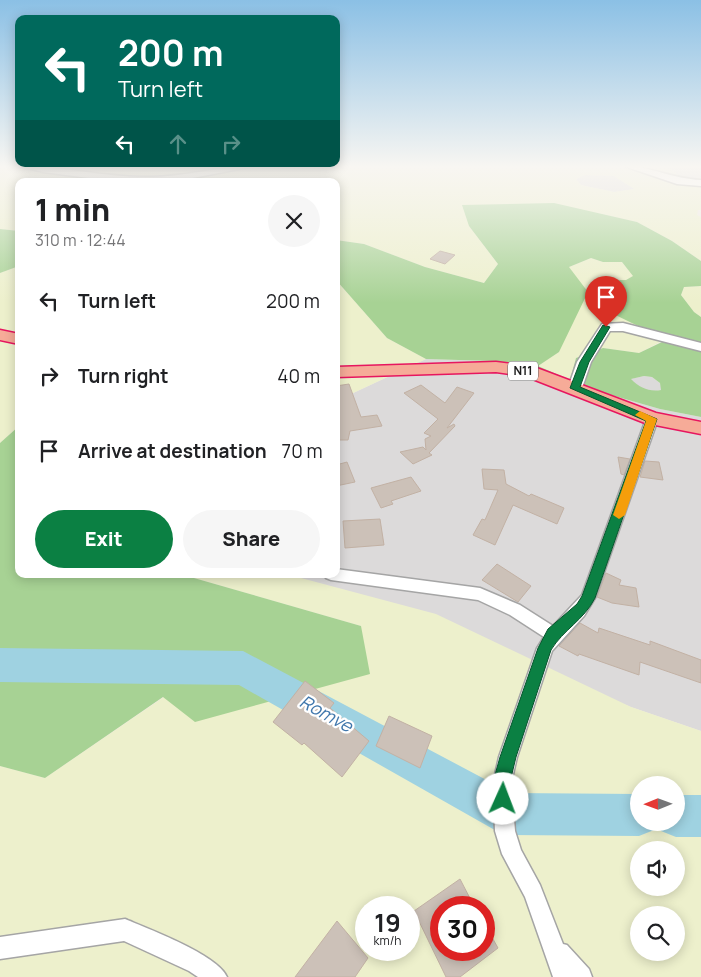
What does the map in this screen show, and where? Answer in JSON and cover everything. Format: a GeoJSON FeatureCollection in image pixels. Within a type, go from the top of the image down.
{"type":"FeatureCollection","features":[{"type":"Feature","properties":{"kind":"highway"},"geometry":{"type":"LineString","coordinates":[[0,335],[15,338]]}},
{"type":"Feature","properties":{"kind":"highway","name":"N11"},"geometry":{"type":"LineString","coordinates":[[340,372],[496,367],[528,371],[652,419],[701,428]]}},
{"type":"Feature","properties":{"kind":"street"},"geometry":{"type":"LineString","coordinates":[[575,388],[584,362],[606,327],[623,328],[701,347]]}},
{"type":"Feature","properties":{"kind":"street"},"geometry":{"type":"LineString","coordinates":[[564,977],[556,950],[533,892],[512,854],[505,831],[502,782],[508,757],[545,648],[553,634],[582,609],[588,598],[652,419]]}},
{"type":"Feature","properties":{"kind":"street"},"geometry":{"type":"LineString","coordinates":[[340,575],[480,594],[516,610],[553,634]]}},
{"type":"Feature","properties":{"kind":"street"},"geometry":{"type":"LineString","coordinates":[[0,948],[125,930],[197,963],[216,977]]}},
{"type":"Feature","properties":{"kind":"street"},"geometry":{"type":"LineString","coordinates":[[556,950],[581,977]]}},
{"type":"Feature","properties":{"kind":"shaded area"},"geometry":{"type":"Polygon","coordinates":[[[426,359],[492,361],[660,409],[701,417],[701,731],[631,707],[296,578],[340,578],[340,399],[426,359]]]}},
{"type":"Feature","properties":{"kind":"shaded area"},"geometry":{"type":"Polygon","coordinates":[[[644,376],[652,377],[660,383],[662,390],[651,392],[638,386],[630,379],[644,376]]]}},
{"type":"Feature","properties":{"kind":"green space"},"geometry":{"type":"Polygon","coordinates":[[[0,212],[15,212],[15,231],[0,229],[0,212]]]}},
{"type":"Feature","properties":{"kind":"green space"},"geometry":{"type":"Polygon","coordinates":[[[340,212],[698,212],[697,215],[701,217],[701,261],[672,241],[637,222],[597,213],[469,226],[498,264],[484,283],[425,267],[364,244],[340,241],[340,212]]]}},
{"type":"Feature","properties":{"kind":"green space"},"geometry":{"type":"Polygon","coordinates":[[[464,212],[592,212],[637,222],[672,241],[701,261],[701,286],[684,287],[681,295],[694,312],[701,317],[701,417],[660,409],[492,361],[426,359],[387,338],[340,285],[340,241],[364,244],[425,267],[484,283],[498,264],[469,226],[464,212]],[[591,258],[569,267],[588,292],[559,352],[538,366],[570,380],[576,358],[603,348],[639,353],[662,342],[638,326],[601,308],[612,292],[615,280],[626,280],[633,276],[622,262],[603,262],[591,258]],[[644,376],[631,379],[645,389],[661,390],[660,383],[652,377],[644,376]]]}},
{"type":"Feature","properties":{"kind":"green space"},"geometry":{"type":"Polygon","coordinates":[[[0,229],[15,231],[15,267],[0,273],[0,229]]]}},
{"type":"Feature","properties":{"kind":"green space"},"geometry":{"type":"Polygon","coordinates":[[[591,258],[603,262],[622,262],[634,276],[615,285],[601,308],[638,326],[662,341],[639,353],[603,348],[576,358],[570,380],[538,366],[559,352],[569,267],[591,258]]]}},
{"type":"Feature","properties":{"kind":"green space"},"geometry":{"type":"Polygon","coordinates":[[[15,267],[15,430],[0,443],[0,273],[15,267]]]}},
{"type":"Feature","properties":{"kind":"green space"},"geometry":{"type":"Polygon","coordinates":[[[340,285],[387,338],[426,359],[340,399],[340,285]]]}},
{"type":"Feature","properties":{"kind":"green space"},"geometry":{"type":"Polygon","coordinates":[[[701,286],[701,317],[694,312],[681,295],[684,287],[701,286]]]}},
{"type":"Feature","properties":{"kind":"green space"},"geometry":{"type":"Polygon","coordinates":[[[15,430],[15,578],[194,578],[361,626],[370,674],[195,722],[163,697],[45,778],[0,766],[0,443],[15,430]]]}},
{"type":"Feature","properties":{"kind":"green space"},"geometry":{"type":"Polygon","coordinates":[[[194,578],[301,578],[436,614],[631,707],[701,731],[701,977],[0,977],[0,766],[45,778],[164,697],[361,626],[194,578]]]}},
{"type":"Feature","properties":{"kind":"building"},"geometry":{"type":"Polygon","coordinates":[[[440,251],[455,255],[445,264],[430,259],[440,251]]]}},
{"type":"Feature","properties":{"kind":"building"},"geometry":{"type":"Polygon","coordinates":[[[349,384],[361,417],[377,415],[382,426],[350,431],[348,440],[340,440],[340,385],[349,384]]]}},
{"type":"Feature","properties":{"kind":"building"},"geometry":{"type":"Polygon","coordinates":[[[421,385],[445,403],[457,387],[474,393],[447,428],[454,424],[455,426],[429,453],[432,455],[413,464],[400,452],[423,447],[426,450],[425,439],[431,436],[424,433],[438,419],[404,393],[421,385]]]}},
{"type":"Feature","properties":{"kind":"building"},"geometry":{"type":"Polygon","coordinates":[[[618,457],[630,459],[624,475],[621,474],[618,457]]]}},
{"type":"Feature","properties":{"kind":"building"},"geometry":{"type":"Polygon","coordinates":[[[645,461],[659,462],[663,480],[640,477],[645,461]]]}},
{"type":"Feature","properties":{"kind":"building"},"geometry":{"type":"Polygon","coordinates":[[[347,462],[355,482],[340,485],[340,464],[347,462]]]}},
{"type":"Feature","properties":{"kind":"building"},"geometry":{"type":"Polygon","coordinates":[[[482,469],[504,470],[506,484],[529,496],[531,494],[564,508],[557,524],[513,505],[495,545],[473,535],[482,519],[485,520],[498,490],[484,489],[482,469]]]}},
{"type":"Feature","properties":{"kind":"building"},"geometry":{"type":"Polygon","coordinates":[[[411,477],[421,491],[391,501],[393,504],[381,508],[371,488],[411,477]]]}},
{"type":"Feature","properties":{"kind":"building"},"geometry":{"type":"Polygon","coordinates":[[[380,519],[384,545],[345,548],[343,521],[380,519]]]}},
{"type":"Feature","properties":{"kind":"building"},"geometry":{"type":"Polygon","coordinates":[[[497,564],[531,586],[518,602],[482,580],[497,564]]]}},
{"type":"Feature","properties":{"kind":"building"},"geometry":{"type":"Polygon","coordinates":[[[606,573],[621,580],[619,585],[636,588],[639,607],[612,603],[597,597],[606,573]]]}},
{"type":"Feature","properties":{"kind":"building"},"geometry":{"type":"Polygon","coordinates":[[[580,623],[598,633],[599,628],[650,645],[650,641],[701,660],[701,683],[640,662],[639,675],[579,654],[578,656],[559,646],[580,623]]]}},
{"type":"Feature","properties":{"kind":"building"},"geometry":{"type":"Polygon","coordinates":[[[305,681],[334,703],[330,708],[369,741],[342,777],[304,743],[302,745],[273,722],[305,681]]]}},
{"type":"Feature","properties":{"kind":"building"},"geometry":{"type":"Polygon","coordinates":[[[389,716],[432,736],[420,768],[376,746],[389,716]]]}},
{"type":"Feature","properties":{"kind":"building"},"geometry":{"type":"Polygon","coordinates":[[[460,879],[469,896],[436,896],[460,879]]]}},
{"type":"Feature","properties":{"kind":"building"},"geometry":{"type":"Polygon","coordinates":[[[430,900],[430,944],[420,923],[420,907],[430,900]]]}},
{"type":"Feature","properties":{"kind":"building"},"geometry":{"type":"Polygon","coordinates":[[[337,921],[355,942],[355,961],[366,961],[355,977],[295,977],[337,921]]]}},
{"type":"Feature","properties":{"kind":"building"},"geometry":{"type":"Polygon","coordinates":[[[438,961],[481,961],[460,977],[446,977],[438,961]]]}},
{"type":"Feature","properties":{"kind":"waterway","name":"Romve"},"geometry":{"type":"LineString","coordinates":[[0,665],[243,668],[508,814],[630,815]]}},
{"type":"Feature","properties":{"kind":"waterway","name":"Romve"},"geometry":{"type":"LineString","coordinates":[[685,816],[701,816]]}},
{"type":"Feature","properties":{"kind":"slow traffic"},"geometry":{"type":"LineString","coordinates":[[619,515],[652,419],[640,415]]}},
{"type":"Feature","properties":{"kind":"route"},"geometry":{"type":"LineString","coordinates":[[503,799],[502,782],[508,757],[545,648],[553,634],[582,609],[588,598],[637,466],[652,419],[575,388],[584,362],[606,327]]}}]}
